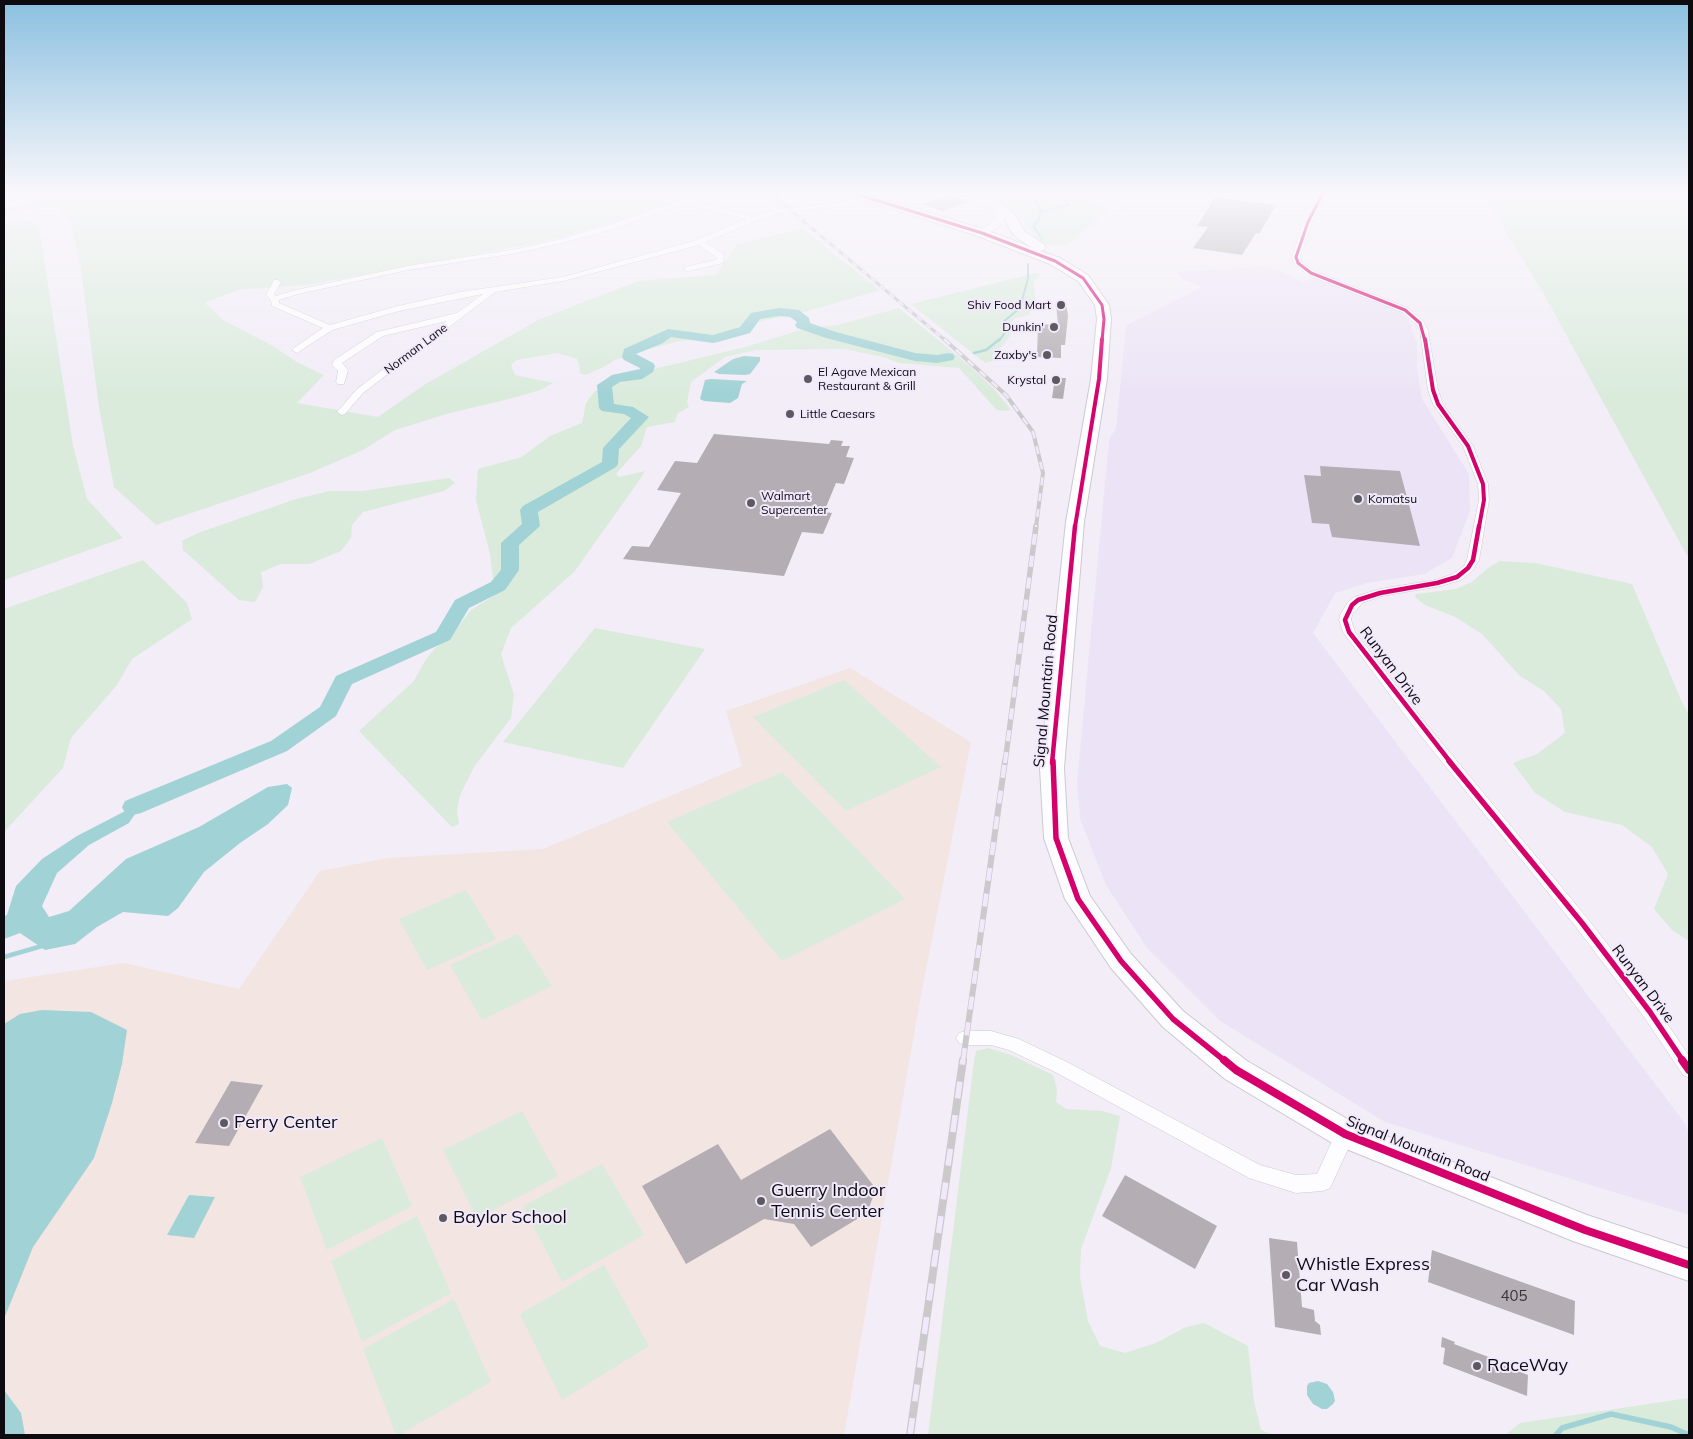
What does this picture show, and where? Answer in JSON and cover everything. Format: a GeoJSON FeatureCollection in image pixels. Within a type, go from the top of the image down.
{"type":"FeatureCollection","features":[{"type":"Feature","properties":{"kind":"main road","name":"Signal Mountain Road"},"geometry":{"type":"LineString","coordinates":[[1055,261],[1083,278],[1102,305],[1104,319],[1099,379],[1075,522],[1064,621],[1061,682],[1052,768],[1056,838],[1078,899],[1121,961],[1173,1019],[1236,1070],[1345,1134],[1585,1230],[1689,1265]]}},
{"type":"Feature","properties":{"kind":"street"},"geometry":{"type":"LineString","coordinates":[[275,300],[281,296],[296,292],[408,268],[459,260]]}},
{"type":"Feature","properties":{"kind":"street"},"geometry":{"type":"LineString","coordinates":[[298,350],[329,328],[396,309],[494,289],[563,279],[633,260]]}},
{"type":"Feature","properties":{"kind":"street"},"geometry":{"type":"LineString","coordinates":[[688,269],[720,260]]}},
{"type":"Feature","properties":{"kind":"street","name":"Runyan Drive"},"geometry":{"type":"LineString","coordinates":[[1297,260],[1298,263],[1311,273],[1405,310],[1420,323],[1424,331],[1433,390],[1438,404],[1468,446],[1483,484],[1484,500],[1473,560],[1468,568],[1457,578],[1380,593],[1358,600],[1352,605],[1346,615],[1345,620],[1349,632],[1422,728],[1582,924],[1650,1012],[1689,1070]]}},
{"type":"Feature","properties":{"kind":"street"},"geometry":{"type":"LineString","coordinates":[[277,282],[270,295],[275,300],[275,304],[280,308],[329,328]]}},
{"type":"Feature","properties":{"kind":"street","name":"Norman Lane"},"geometry":{"type":"LineString","coordinates":[[342,412],[360,391],[494,289]]}},
{"type":"Feature","properties":{"kind":"street"},"geometry":{"type":"LineString","coordinates":[[341,382],[343,370],[337,365],[337,362],[380,334],[461,315]]}},
{"type":"Feature","properties":{"kind":"street"},"geometry":{"type":"LineString","coordinates":[[965,1038],[991,1038],[1012,1044],[1061,1067],[1256,1172],[1296,1184],[1323,1182],[1345,1134]]}},
{"type":"Feature","properties":{"kind":"shaded area","name":"Komatsu"},"geometry":{"type":"Polygon","coordinates":[[[1259,267],[1277,269],[1303,282],[1313,278],[1399,310],[1408,319],[1417,343],[1417,368],[1422,399],[1469,474],[1470,511],[1452,558],[1424,574],[1367,583],[1335,593],[1313,633],[1684,1122],[1689,1133],[1689,1215],[1385,1122],[1220,1021],[1147,948],[1106,885],[1080,819],[1077,782],[1109,440],[1116,428],[1126,325],[1202,287],[1182,279],[1176,272],[1259,267]]]}},
{"type":"Feature","properties":{"kind":"shaded area","name":"Baylor School"},"geometry":{"type":"Polygon","coordinates":[[[850,668],[971,742],[920,1000],[844,1435],[4,1435],[4,981],[124,963],[239,989],[320,871],[388,858],[543,849],[742,766],[726,711],[850,668]]]}},
{"type":"Feature","properties":{"kind":"green space"},"geometry":{"type":"Polygon","coordinates":[[[4,260],[44,260],[73,446],[87,499],[123,538],[4,580],[4,260]]]}},
{"type":"Feature","properties":{"kind":"green space"},"geometry":{"type":"Polygon","coordinates":[[[80,260],[443,260],[307,285],[238,290],[205,303],[223,320],[324,375],[297,403],[378,417],[424,385],[538,320],[638,281],[716,275],[726,260],[842,260],[880,290],[808,311],[740,326],[723,334],[696,340],[679,341],[642,351],[615,360],[585,375],[580,373],[577,359],[557,353],[517,360],[511,365],[515,375],[553,383],[540,390],[450,413],[395,430],[363,450],[310,473],[156,525],[114,487],[99,407],[80,260]]]}},
{"type":"Feature","properties":{"kind":"green space"},"geometry":{"type":"Polygon","coordinates":[[[1523,260],[1689,260],[1689,559],[1546,298],[1523,260]]]}},
{"type":"Feature","properties":{"kind":"green space"},"geometry":{"type":"Polygon","coordinates":[[[1036,273],[1040,274],[1033,281],[1036,300],[1030,308],[1030,315],[1016,318],[1011,322],[1011,333],[1005,344],[992,355],[993,361],[985,363],[911,304],[1036,273]]]}},
{"type":"Feature","properties":{"kind":"green space"},"geometry":{"type":"Polygon","coordinates":[[[899,308],[970,366],[995,390],[1011,410],[1001,411],[996,409],[959,368],[899,363],[883,357],[844,349],[756,350],[725,357],[691,382],[687,402],[689,407],[677,414],[675,422],[647,427],[641,446],[616,474],[619,477],[645,471],[641,478],[574,572],[511,628],[501,654],[514,695],[511,718],[474,767],[460,795],[457,811],[459,824],[452,827],[359,731],[414,681],[434,649],[449,638],[471,610],[495,595],[490,554],[476,500],[478,469],[522,457],[550,436],[582,423],[586,403],[595,391],[641,377],[654,369],[745,347],[807,328],[837,325],[899,308]]]}},
{"type":"Feature","properties":{"kind":"green space"},"geometry":{"type":"Polygon","coordinates":[[[449,478],[455,483],[444,491],[363,512],[352,525],[351,538],[341,551],[309,564],[281,564],[261,572],[263,587],[255,602],[239,600],[183,550],[182,541],[198,533],[296,499],[330,491],[363,491],[449,478]]]}},
{"type":"Feature","properties":{"kind":"green space"},"geometry":{"type":"Polygon","coordinates":[[[143,560],[187,603],[192,619],[132,659],[117,685],[71,738],[63,768],[4,832],[4,609],[143,560]]]}},
{"type":"Feature","properties":{"kind":"green space"},"geometry":{"type":"Polygon","coordinates":[[[1500,561],[1535,563],[1632,584],[1689,715],[1689,941],[1672,930],[1654,909],[1668,874],[1652,847],[1622,825],[1565,812],[1535,793],[1513,763],[1537,754],[1565,733],[1561,709],[1544,691],[1520,676],[1482,634],[1455,617],[1425,605],[1415,597],[1416,594],[1456,589],[1472,582],[1488,568],[1500,561]]]}},
{"type":"Feature","properties":{"kind":"green space"},"geometry":{"type":"Polygon","coordinates":[[[595,628],[705,649],[623,768],[503,742],[595,628]]]}},
{"type":"Feature","properties":{"kind":"green space"},"geometry":{"type":"Polygon","coordinates":[[[844,680],[941,767],[846,811],[753,717],[844,680]]]}},
{"type":"Feature","properties":{"kind":"green space"},"geometry":{"type":"Polygon","coordinates":[[[782,772],[905,899],[782,961],[667,822],[782,772]]]}},
{"type":"Feature","properties":{"kind":"green space"},"geometry":{"type":"Polygon","coordinates":[[[466,890],[496,939],[427,970],[399,919],[466,890]]]}},
{"type":"Feature","properties":{"kind":"green space"},"geometry":{"type":"Polygon","coordinates":[[[518,934],[552,986],[482,1020],[450,965],[518,934]]]}},
{"type":"Feature","properties":{"kind":"green space"},"geometry":{"type":"Polygon","coordinates":[[[988,1048],[1011,1055],[1053,1075],[1057,1089],[1056,1102],[1066,1109],[1102,1111],[1120,1116],[1111,1168],[1081,1249],[1080,1277],[1088,1321],[1100,1346],[1125,1353],[1156,1343],[1186,1327],[1204,1323],[1248,1346],[1254,1402],[1261,1430],[1274,1435],[928,1435],[974,1061],[976,1051],[988,1048]]]}},
{"type":"Feature","properties":{"kind":"green space"},"geometry":{"type":"Polygon","coordinates":[[[522,1111],[558,1176],[477,1219],[443,1150],[522,1111]]]}},
{"type":"Feature","properties":{"kind":"green space"},"geometry":{"type":"Polygon","coordinates":[[[382,1138],[412,1206],[327,1250],[300,1177],[382,1138]]]}},
{"type":"Feature","properties":{"kind":"green space"},"geometry":{"type":"Polygon","coordinates":[[[602,1164],[644,1235],[562,1282],[523,1206],[602,1164]]]}},
{"type":"Feature","properties":{"kind":"green space"},"geometry":{"type":"Polygon","coordinates":[[[417,1216],[451,1293],[362,1342],[331,1261],[417,1216]]]}},
{"type":"Feature","properties":{"kind":"green space"},"geometry":{"type":"Polygon","coordinates":[[[604,1265],[649,1346],[562,1400],[520,1314],[604,1265]]]}},
{"type":"Feature","properties":{"kind":"green space"},"geometry":{"type":"Polygon","coordinates":[[[454,1299],[491,1382],[396,1435],[363,1349],[454,1299]]]}},
{"type":"Feature","properties":{"kind":"green space"},"geometry":{"type":"Polygon","coordinates":[[[1689,1398],[1689,1435],[1505,1435],[1520,1423],[1689,1398]]]}},
{"type":"Feature","properties":{"kind":"water"},"geometry":{"type":"Polygon","coordinates":[[[744,356],[760,357],[760,361],[750,374],[719,374],[714,372],[733,359],[744,356]]]}},
{"type":"Feature","properties":{"kind":"water"},"geometry":{"type":"Polygon","coordinates":[[[705,380],[747,381],[742,384],[738,398],[730,403],[704,401],[700,399],[705,380]]]}},
{"type":"Feature","properties":{"kind":"water"},"geometry":{"type":"Polygon","coordinates":[[[287,784],[292,788],[288,805],[268,824],[240,843],[204,872],[178,908],[168,916],[123,912],[97,927],[75,944],[45,950],[20,933],[4,939],[4,916],[7,915],[16,886],[42,859],[77,836],[133,807],[137,811],[129,823],[89,845],[57,873],[42,906],[49,917],[69,911],[126,859],[199,827],[268,787],[287,784]]]}},
{"type":"Feature","properties":{"kind":"water"},"geometry":{"type":"Polygon","coordinates":[[[42,1010],[91,1012],[127,1030],[122,1064],[112,1103],[94,1158],[33,1247],[4,1319],[4,1024],[20,1014],[42,1010]]]}},
{"type":"Feature","properties":{"kind":"water"},"geometry":{"type":"Polygon","coordinates":[[[189,1195],[215,1197],[194,1238],[167,1235],[189,1195]]]}},
{"type":"Feature","properties":{"kind":"water"},"geometry":{"type":"Polygon","coordinates":[[[1318,1381],[1327,1384],[1333,1392],[1335,1401],[1327,1409],[1322,1409],[1313,1404],[1307,1395],[1309,1383],[1318,1381]]]}},
{"type":"Feature","properties":{"kind":"water"},"geometry":{"type":"Polygon","coordinates":[[[4,1390],[21,1413],[25,1435],[4,1435],[4,1390]]]}},
{"type":"Feature","properties":{"kind":"building"},"geometry":{"type":"Polygon","coordinates":[[[1056,303],[1066,303],[1068,316],[1065,345],[1061,345],[1061,358],[1037,357],[1038,324],[1058,325],[1056,303]]]}},
{"type":"Feature","properties":{"kind":"building"},"geometry":{"type":"Polygon","coordinates":[[[1055,378],[1066,378],[1063,399],[1052,398],[1055,378]]]}},
{"type":"Feature","properties":{"kind":"building","name":"Walmart Supercenter"},"geometry":{"type":"Polygon","coordinates":[[[714,434],[829,444],[831,440],[843,441],[841,446],[850,446],[846,457],[854,458],[844,484],[836,483],[824,512],[832,513],[823,534],[802,532],[784,576],[623,559],[632,546],[649,547],[681,493],[657,490],[675,461],[697,463],[714,434]]]}},
{"type":"Feature","properties":{"kind":"building","name":"Komatsu"},"geometry":{"type":"Polygon","coordinates":[[[1320,466],[1400,471],[1420,546],[1332,537],[1329,524],[1312,523],[1304,475],[1321,476],[1320,466]]]}},
{"type":"Feature","properties":{"kind":"building","name":"Perry Center"},"geometry":{"type":"Polygon","coordinates":[[[231,1081],[263,1085],[229,1146],[195,1143],[231,1081]]]}},
{"type":"Feature","properties":{"kind":"building","name":"Guerry Indoor Tennis Center"},"geometry":{"type":"Polygon","coordinates":[[[830,1129],[876,1189],[867,1213],[811,1247],[794,1224],[764,1219],[686,1264],[642,1186],[718,1144],[741,1180],[830,1129]]]}},
{"type":"Feature","properties":{"kind":"building"},"geometry":{"type":"Polygon","coordinates":[[[1125,1175],[1217,1226],[1195,1269],[1102,1216],[1125,1175]]]}},
{"type":"Feature","properties":{"kind":"building","name":"Whistle Express Car Wash"},"geometry":{"type":"Polygon","coordinates":[[[1269,1238],[1297,1242],[1302,1307],[1314,1310],[1315,1321],[1320,1325],[1321,1335],[1275,1327],[1269,1238]]]}},
{"type":"Feature","properties":{"kind":"building","name":"RaceWay"},"geometry":{"type":"Polygon","coordinates":[[[1432,1250],[1575,1301],[1574,1335],[1428,1282],[1432,1250]]]}},
{"type":"Feature","properties":{"kind":"building","name":"RaceWay"},"geometry":{"type":"Polygon","coordinates":[[[1442,1337],[1455,1342],[1454,1344],[1494,1359],[1494,1362],[1528,1375],[1527,1396],[1443,1364],[1445,1348],[1441,1347],[1442,1337]]]}},
{"type":"Feature","properties":{"kind":"waterway"},"geometry":{"type":"LineString","coordinates":[[999,341],[1004,334],[1003,322],[1020,308],[1028,278],[1028,264]]}},
{"type":"Feature","properties":{"kind":"waterway"},"geometry":{"type":"LineString","coordinates":[[133,807],[279,746],[329,711],[343,680],[443,636],[462,604],[498,586],[510,570],[510,543],[531,526],[529,510],[610,464],[611,448],[641,417],[628,410],[607,408],[604,385],[617,378],[637,376],[646,372],[648,366],[629,357],[629,352],[658,340],[668,333],[713,339],[745,330],[756,316],[779,312],[794,313],[804,321],[802,325],[831,335],[915,357],[937,359],[948,357]]}},
{"type":"Feature","properties":{"kind":"waterway"},"geometry":{"type":"LineString","coordinates":[[974,353],[986,350],[1000,339]]}},
{"type":"Feature","properties":{"kind":"waterway"},"geometry":{"type":"LineString","coordinates":[[4,957],[42,946]]}},
{"type":"Feature","properties":{"kind":"waterway"},"geometry":{"type":"LineString","coordinates":[[1556,1435],[1562,1428],[1611,1414],[1671,1427],[1689,1435]]}},
{"type":"Feature","properties":{"kind":"railway"},"geometry":{"type":"LineString","coordinates":[[850,260],[946,341]]}},
{"type":"Feature","properties":{"kind":"railway"},"geometry":{"type":"LineString","coordinates":[[944,339],[1006,395],[1033,432],[1043,473],[1036,527]]}},
{"type":"Feature","properties":{"kind":"railway"},"geometry":{"type":"LineString","coordinates":[[1005,763],[1036,526]]}},
{"type":"Feature","properties":{"kind":"railway"},"geometry":{"type":"LineString","coordinates":[[963,1061],[1005,761]]}},
{"type":"Feature","properties":{"kind":"railway"},"geometry":{"type":"LineString","coordinates":[[910,1435],[963,1060]]}},
{"type":"Feature","properties":{"kind":"cycle path"},"geometry":{"type":"LineString","coordinates":[[1053,260],[1083,278],[1102,305],[1104,319],[1099,379],[1075,522],[1052,768],[1056,838],[1078,899],[1121,961],[1173,1019],[1236,1070],[1345,1134],[1585,1230],[1689,1265]]}},
{"type":"Feature","properties":{"kind":"cycle path"},"geometry":{"type":"LineString","coordinates":[[1297,260],[1311,273],[1405,310],[1420,323],[1424,331],[1433,390],[1438,404],[1468,446],[1483,484],[1484,500],[1473,560],[1468,568],[1457,577],[1437,583],[1380,593],[1358,600],[1352,605],[1346,615],[1345,620],[1349,632],[1422,728],[1582,923],[1650,1012],[1689,1070]]}},
{"type":"Feature","properties":{"kind":"place","name":"Shiv Food Mart"},"geometry":{"type":"Point","coordinates":[1061,305]}},
{"type":"Feature","properties":{"kind":"place","name":"Dunkin'"},"geometry":{"type":"Point","coordinates":[1054,327]}},
{"type":"Feature","properties":{"kind":"place","name":"Zaxby's"},"geometry":{"type":"Point","coordinates":[1047,355]}},
{"type":"Feature","properties":{"kind":"place","name":"El Agave Mexican Restaurant & Grill"},"geometry":{"type":"Point","coordinates":[808,379]}},
{"type":"Feature","properties":{"kind":"place","name":"Krystal"},"geometry":{"type":"Point","coordinates":[1056,380]}},
{"type":"Feature","properties":{"kind":"place","name":"Little Caesars"},"geometry":{"type":"Point","coordinates":[790,414]}},
{"type":"Feature","properties":{"kind":"place","name":"Komatsu"},"geometry":{"type":"Point","coordinates":[1358,499]}},
{"type":"Feature","properties":{"kind":"place","name":"Walmart Supercenter"},"geometry":{"type":"Point","coordinates":[751,503]}},
{"type":"Feature","properties":{"kind":"place","name":"Perry Center"},"geometry":{"type":"Point","coordinates":[224,1123]}},
{"type":"Feature","properties":{"kind":"place","name":"Guerry Indoor Tennis Center"},"geometry":{"type":"Point","coordinates":[761,1201]}},
{"type":"Feature","properties":{"kind":"place","name":"Baylor School"},"geometry":{"type":"Point","coordinates":[443,1218]}},
{"type":"Feature","properties":{"kind":"place","name":"Whistle Express Car Wash"},"geometry":{"type":"Point","coordinates":[1286,1275]}},
{"type":"Feature","properties":{"kind":"place","name":"RaceWay"},"geometry":{"type":"Point","coordinates":[1477,1366]}}]}
